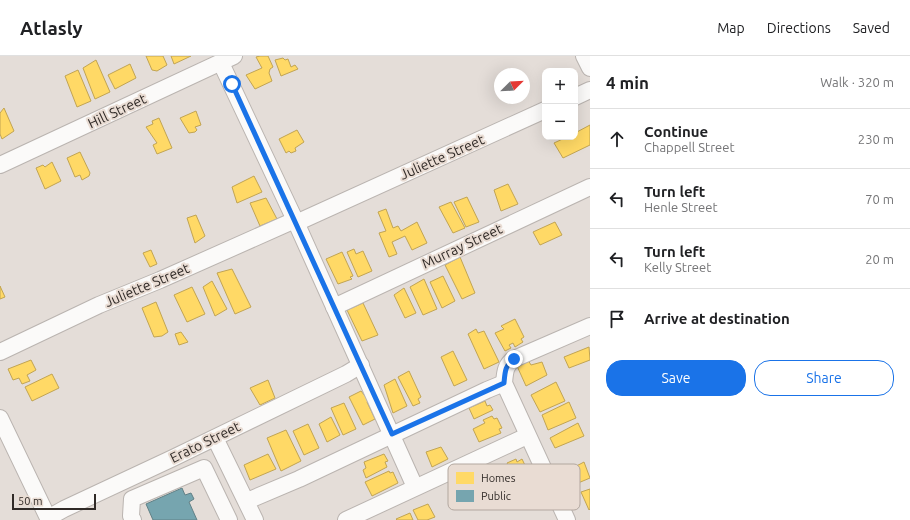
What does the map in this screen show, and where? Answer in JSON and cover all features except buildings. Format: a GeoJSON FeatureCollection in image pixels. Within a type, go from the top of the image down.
{"type":"FeatureCollection","features":[{"type":"Feature","properties":{"kind":"street","name":"Hill Street"},"geometry":{"type":"LineString","coordinates":[[0,165],[228,59]]}},
{"type":"Feature","properties":{"kind":"street"},"geometry":{"type":"LineString","coordinates":[[228,59],[295,221],[416,487]]}},
{"type":"Feature","properties":{"kind":"street"},"geometry":{"type":"LineString","coordinates":[[578,96],[590,90]]}},
{"type":"Feature","properties":{"kind":"street","name":"Juliette Street"},"geometry":{"type":"LineString","coordinates":[[0,352],[99,305],[295,221],[542,111]]}},
{"type":"Feature","properties":{"kind":"street","name":"Murray Street"},"geometry":{"type":"LineString","coordinates":[[334,307],[590,187]]}},
{"type":"Feature","properties":{"kind":"street"},"geometry":{"type":"LineString","coordinates":[[540,464],[504,383],[506,368],[508,363],[532,351],[590,327]]}},
{"type":"Feature","properties":{"kind":"street","name":"Erato Street"},"geometry":{"type":"LineString","coordinates":[[48,519],[64,508],[215,438],[346,374],[361,365]]}},
{"type":"Feature","properties":{"kind":"street"},"geometry":{"type":"LineString","coordinates":[[247,501],[299,479],[392,434],[504,383]]}},
{"type":"Feature","properties":{"kind":"street"},"geometry":{"type":"LineString","coordinates":[[0,418],[48,519]]}},
{"type":"Feature","properties":{"kind":"street"},"geometry":{"type":"LineString","coordinates":[[466,464],[527,436]]}},
{"type":"Feature","properties":{"kind":"street"},"geometry":{"type":"LineString","coordinates":[[215,438],[255,520]]}},
{"type":"Feature","properties":{"kind":"street"},"geometry":{"type":"LineString","coordinates":[[133,520],[131,516],[132,499],[204,468],[229,520]]}},
{"type":"Feature","properties":{"kind":"street"},"geometry":{"type":"LineString","coordinates":[[346,520],[448,472]]}},
{"type":"Feature","properties":{"kind":"street"},"geometry":{"type":"LineString","coordinates":[[137,474],[146,493]]}},
{"type":"Feature","properties":{"kind":"street"},"geometry":{"type":"LineString","coordinates":[[562,510],[567,520]]}},
{"type":"Feature","properties":{"kind":"route"},"geometry":{"type":"LineString","coordinates":[[232,84],[392,434],[504,383],[508,363],[514,359]]}}]}
